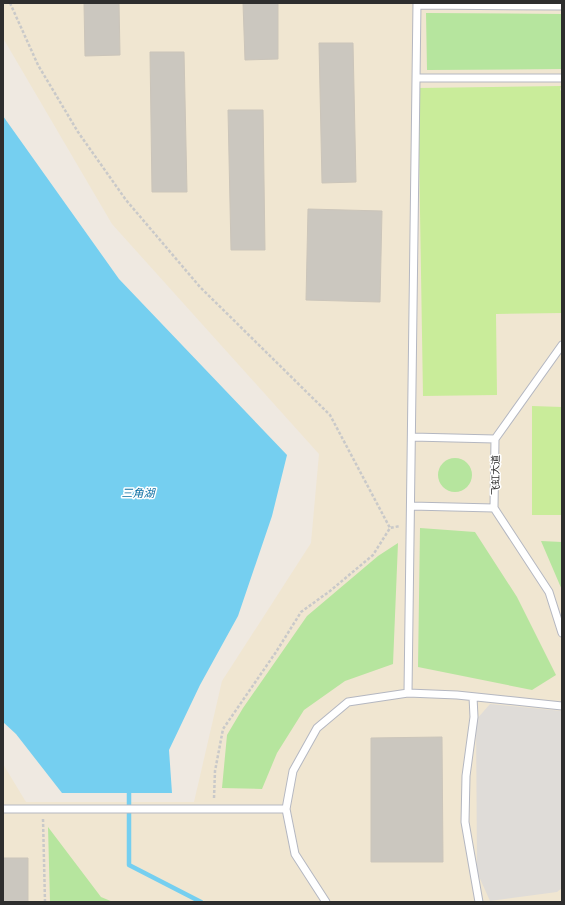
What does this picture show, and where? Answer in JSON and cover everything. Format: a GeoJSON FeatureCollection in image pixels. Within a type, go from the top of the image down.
{"type":"FeatureCollection","features":[{"type":"Feature","properties":{"kind":"lane"},"geometry":{"type":"LineString","coordinates":[[408,693],[417,4],[562,6]]}},
{"type":"Feature","properties":{"kind":"lane"},"geometry":{"type":"LineString","coordinates":[[417,78],[562,78]]}},
{"type":"Feature","properties":{"kind":"lane"},"geometry":{"type":"LineString","coordinates":[[412,437],[495,439],[562,345]]}},
{"type":"Feature","properties":{"kind":"lane","name":"飞虹大道"},"geometry":{"type":"LineString","coordinates":[[495,439],[494,508],[549,592],[562,630]]}},
{"type":"Feature","properties":{"kind":"lane"},"geometry":{"type":"LineString","coordinates":[[411,506],[494,508]]}},
{"type":"Feature","properties":{"kind":"lane"},"geometry":{"type":"LineString","coordinates":[[326,902],[295,854],[286,809],[293,771],[317,728],[348,702],[408,693],[473,697],[562,706]]}},
{"type":"Feature","properties":{"kind":"lane"},"geometry":{"type":"LineString","coordinates":[[473,697],[474,717],[466,776],[465,822],[479,902]]}},
{"type":"Feature","properties":{"kind":"lane"},"geometry":{"type":"LineString","coordinates":[[4,809],[286,809]]}},
{"type":"Feature","properties":{"kind":"path"},"geometry":{"type":"LineString","coordinates":[[10,3],[38,65],[78,132],[126,200],[200,287],[330,415],[390,528]]}},
{"type":"Feature","properties":{"kind":"path"},"geometry":{"type":"LineString","coordinates":[[390,528],[411,525]]}},
{"type":"Feature","properties":{"kind":"path"},"geometry":{"type":"LineString","coordinates":[[213,809],[215,771],[223,729],[276,652],[301,612],[330,591],[374,555],[390,528]]}},
{"type":"Feature","properties":{"kind":"path"},"geometry":{"type":"LineString","coordinates":[[42,809],[46,902]]}},
{"type":"Feature","properties":{"kind":"shaded area"},"geometry":{"type":"Polygon","coordinates":[[[3,3],[562,3],[562,902],[3,902],[3,764],[26,802],[194,802],[222,681],[311,543],[319,454],[112,224],[3,38],[3,3]]]}},
{"type":"Feature","properties":{"kind":"shaded area"},"geometry":{"type":"Polygon","coordinates":[[[490,704],[562,711],[562,888],[557,892],[490,901],[477,872],[476,720],[490,704]]]}},
{"type":"Feature","properties":{"kind":"green space"},"geometry":{"type":"Polygon","coordinates":[[[426,13],[562,14],[562,69],[427,70],[426,13]]]}},
{"type":"Feature","properties":{"kind":"green space"},"geometry":{"type":"Polygon","coordinates":[[[561,86],[562,313],[496,314],[497,395],[423,396],[418,88],[561,86]]]}},
{"type":"Feature","properties":{"kind":"green space"},"geometry":{"type":"Polygon","coordinates":[[[532,406],[562,407],[562,515],[532,515],[532,406]]]}},
{"type":"Feature","properties":{"kind":"green space"},"geometry":{"type":"Polygon","coordinates":[[[455,458],[467,463],[472,475],[467,487],[455,492],[443,487],[438,475],[443,463],[455,458]]]}},
{"type":"Feature","properties":{"kind":"green space"},"geometry":{"type":"Polygon","coordinates":[[[420,528],[475,532],[517,597],[556,675],[532,690],[418,667],[420,528]]]}},
{"type":"Feature","properties":{"kind":"green space"},"geometry":{"type":"Polygon","coordinates":[[[541,541],[562,542],[562,590],[541,541]]]}},
{"type":"Feature","properties":{"kind":"green space"},"geometry":{"type":"Polygon","coordinates":[[[398,543],[393,664],[345,681],[304,710],[277,753],[262,789],[222,788],[227,735],[243,708],[307,616],[378,556],[398,543]]]}},
{"type":"Feature","properties":{"kind":"green space"},"geometry":{"type":"Polygon","coordinates":[[[48,827],[101,897],[113,902],[50,902],[48,827]]]}},
{"type":"Feature","properties":{"kind":"water","name":"三角湖"},"geometry":{"type":"Polygon","coordinates":[[[3,116],[119,279],[287,455],[272,516],[238,616],[200,685],[169,750],[172,793],[62,793],[16,734],[3,722],[3,116]]]}},
{"type":"Feature","properties":{"kind":"building"},"geometry":{"type":"Polygon","coordinates":[[[84,3],[119,3],[120,55],[85,56],[84,3]]]}},
{"type":"Feature","properties":{"kind":"building"},"geometry":{"type":"Polygon","coordinates":[[[243,3],[278,3],[278,59],[245,60],[243,3]]]}},
{"type":"Feature","properties":{"kind":"building"},"geometry":{"type":"Polygon","coordinates":[[[319,43],[353,43],[356,182],[322,183],[319,43]]]}},
{"type":"Feature","properties":{"kind":"building"},"geometry":{"type":"Polygon","coordinates":[[[150,52],[184,52],[187,192],[152,192],[150,52]]]}},
{"type":"Feature","properties":{"kind":"building"},"geometry":{"type":"Polygon","coordinates":[[[228,110],[263,110],[265,250],[231,250],[228,110]]]}},
{"type":"Feature","properties":{"kind":"building"},"geometry":{"type":"Polygon","coordinates":[[[308,209],[382,211],[380,302],[306,300],[308,209]]]}},
{"type":"Feature","properties":{"kind":"building"},"geometry":{"type":"Polygon","coordinates":[[[442,737],[443,862],[371,862],[371,738],[442,737]]]}},
{"type":"Feature","properties":{"kind":"building"},"geometry":{"type":"Polygon","coordinates":[[[3,858],[28,858],[28,902],[3,902],[3,858]]]}},
{"type":"Feature","properties":{"kind":"waterway"},"geometry":{"type":"LineString","coordinates":[[129,793],[129,865],[201,902]]}}]}
